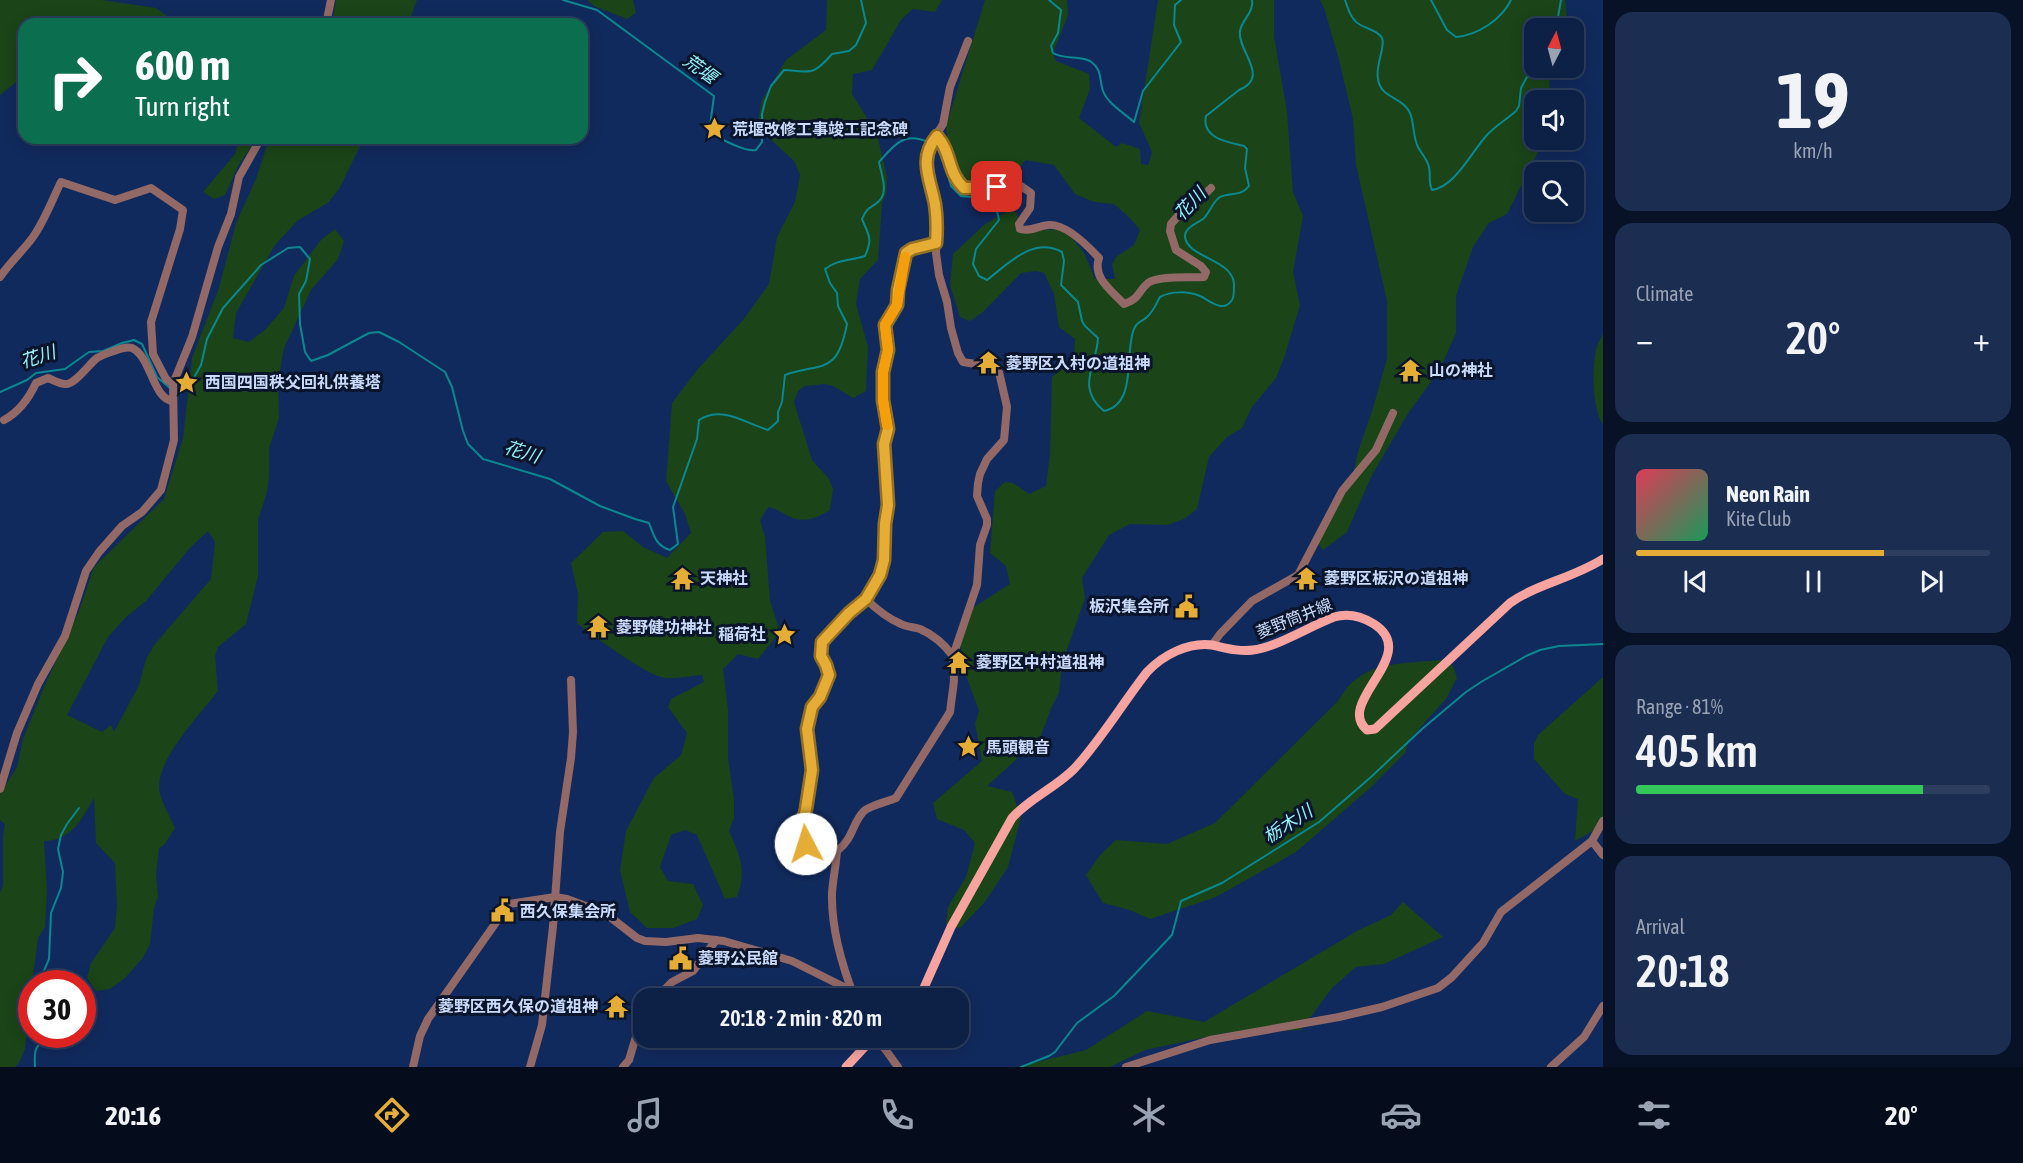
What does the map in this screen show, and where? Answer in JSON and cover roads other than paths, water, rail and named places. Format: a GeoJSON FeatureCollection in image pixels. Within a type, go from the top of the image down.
{"type":"FeatureCollection","features":[{"type":"Feature","properties":{"kind":"main road","name":"菱野筒井線"},"geometry":{"type":"LineString","coordinates":[[925,988],[951,927],[993,856],[1012,818],[1022,807],[1072,771],[1147,672],[1158,661],[1186,647],[1203,645],[1252,651],[1267,647],[1334,617],[1360,616],[1386,634],[1389,644],[1382,668],[1358,710],[1359,720],[1364,727],[1367,730],[1375,729],[1510,603],[1603,560]]}},
{"type":"Feature","properties":{"kind":"main road"},"geometry":{"type":"LineString","coordinates":[[846,1067],[864,1048]]}},
{"type":"Feature","properties":{"kind":"street"},"geometry":{"type":"LineString","coordinates":[[328,18],[332,0]]}},
{"type":"Feature","properties":{"kind":"street"},"geometry":{"type":"LineString","coordinates":[[953,656],[977,585],[980,545],[987,525],[987,519],[977,496],[980,474],[987,459],[1004,440],[1007,407],[999,372],[994,367],[963,362],[958,353],[939,275],[935,204],[927,170],[927,150],[942,124],[950,87],[968,41]]}},
{"type":"Feature","properties":{"kind":"street"},"geometry":{"type":"LineString","coordinates":[[937,136],[947,151],[953,176],[964,188],[1021,186],[1031,193],[1030,208],[1019,224],[1020,229],[1028,231],[1056,225],[1082,240],[1099,258],[1097,274],[1124,304],[1135,301],[1148,283],[1156,279],[1204,277],[1206,272],[1201,266],[1176,250],[1170,231],[1171,224],[1178,216],[1189,210],[1211,188]]}},
{"type":"Feature","properties":{"kind":"street"},"geometry":{"type":"LineString","coordinates":[[0,789],[17,733],[38,684],[65,636],[86,571],[122,526],[142,512],[161,490],[174,440],[173,384],[192,337],[218,247],[231,214],[239,177],[258,144]]}},
{"type":"Feature","properties":{"kind":"street"},"geometry":{"type":"LineString","coordinates":[[0,277],[12,260],[33,238],[61,182],[115,200],[151,188],[183,210],[180,229],[151,322],[153,354],[166,379],[173,384]]}},
{"type":"Feature","properties":{"kind":"street"},"geometry":{"type":"LineString","coordinates":[[837,851],[815,848],[806,844],[801,836],[812,770],[807,729],[812,707],[820,697],[829,675],[821,656],[822,642],[849,613],[866,599],[880,575],[884,560],[884,533],[888,505],[884,444],[888,429],[883,400],[883,372],[888,350],[885,325],[897,305],[906,253],[912,249],[936,243]]}},
{"type":"Feature","properties":{"kind":"street"},"geometry":{"type":"LineString","coordinates":[[4,420],[13,415],[30,396],[36,383],[48,378],[66,384],[75,381],[83,370],[99,357],[125,347],[135,351],[143,359],[162,395],[168,401],[173,401]]}},
{"type":"Feature","properties":{"kind":"street"},"geometry":{"type":"LineString","coordinates":[[1212,645],[1252,601],[1298,575],[1342,491],[1376,450],[1393,413]]}},
{"type":"Feature","properties":{"kind":"street"},"geometry":{"type":"LineString","coordinates":[[852,988],[835,933],[832,895],[837,851],[847,843],[863,812],[896,798],[941,729],[950,712],[955,669],[953,656],[944,643],[920,629],[904,626],[886,617],[866,599]]}},
{"type":"Feature","properties":{"kind":"street"},"geometry":{"type":"LineString","coordinates":[[530,1067],[542,1025],[560,832],[572,758],[571,680]]}},
{"type":"Feature","properties":{"kind":"street"},"geometry":{"type":"LineString","coordinates":[[1126,1067],[1210,1040],[1340,1017],[1382,1007],[1438,988],[1452,977],[1483,943],[1502,912],[1592,841],[1603,820]]}},
{"type":"Feature","properties":{"kind":"street"},"geometry":{"type":"LineString","coordinates":[[1592,841],[1603,855]]}},
{"type":"Feature","properties":{"kind":"street"},"geometry":{"type":"LineString","coordinates":[[413,1067],[420,1036],[428,1019],[509,904],[555,897],[605,913],[637,938],[645,941],[666,942],[698,938],[716,940],[792,961],[841,988]]}},
{"type":"Feature","properties":{"kind":"street"},"geometry":{"type":"LineString","coordinates":[[666,988],[672,982],[693,971],[716,940]]}},
{"type":"Feature","properties":{"kind":"street"},"geometry":{"type":"LineString","coordinates":[[1551,1067],[1584,1037],[1603,1006]]}},
{"type":"Feature","properties":{"kind":"street"},"geometry":{"type":"LineString","coordinates":[[623,1067],[629,1059],[633,1046]]}},
{"type":"Feature","properties":{"kind":"street"},"geometry":{"type":"LineString","coordinates":[[884,1048],[898,1067]]}},
{"type":"Feature","properties":{"kind":"waterway","name":"荒堰"},"geometry":{"type":"LineString","coordinates":[[563,0],[597,10],[714,96],[709,133],[751,150],[756,150],[762,142],[762,114],[765,102],[771,86],[784,70],[811,71],[832,54],[849,51],[856,45],[866,23],[861,0]]}},
{"type":"Feature","properties":{"kind":"waterway","name":"荒堰"},"geometry":{"type":"LineString","coordinates":[[1049,0],[1061,10],[1058,33],[1051,46],[1053,53],[1086,59],[1094,64],[1099,72],[1105,96],[1134,122],[1143,91],[1181,42],[1174,25],[1175,5],[1181,0]]}},
{"type":"Feature","properties":{"kind":"waterway","name":"花川"},"geometry":{"type":"LineString","coordinates":[[944,161],[951,186],[961,196],[995,202],[999,220],[976,249],[973,264],[979,276],[987,280],[1012,260],[1041,247],[1062,252],[1064,261],[1061,285],[1078,302],[1082,321],[1098,338],[1090,376],[1091,393],[1095,402],[1104,411],[1115,406],[1122,398],[1126,388],[1134,329],[1151,313],[1160,297],[1180,292],[1190,293],[1220,306],[1232,300],[1233,278],[1228,270],[1194,250],[1188,244],[1185,234],[1189,228],[1205,217],[1217,199],[1242,192],[1249,186],[1245,168],[1247,149],[1211,134],[1207,129],[1206,116],[1248,85],[1252,78],[1253,71],[1240,39],[1240,31],[1251,9],[1252,0]]}},
{"type":"Feature","properties":{"kind":"waterway","name":"花川"},"geometry":{"type":"LineString","coordinates":[[1345,0],[1356,22],[1378,33],[1382,38],[1383,46],[1377,74],[1380,86],[1409,111],[1416,142],[1429,167],[1432,190],[1456,175],[1487,135],[1516,111],[1519,106],[1521,88],[1526,78]]}},
{"type":"Feature","properties":{"kind":"waterway","name":"荒堰"},"geometry":{"type":"LineString","coordinates":[[1431,0],[1447,30],[1456,37],[1464,36],[1488,25],[1501,14],[1511,0]]}},
{"type":"Feature","properties":{"kind":"waterway","name":"花川"},"geometry":{"type":"LineString","coordinates":[[1558,18],[1561,0]]}},
{"type":"Feature","properties":{"kind":"waterway","name":"花川"},"geometry":{"type":"LineString","coordinates":[[176,392],[180,394],[191,383],[201,365],[207,339],[223,308],[261,265],[288,248],[300,247],[310,259],[306,281],[299,294],[300,324],[305,352],[311,361],[328,355],[369,333],[379,332],[399,342],[445,372],[452,387],[468,444],[483,459],[550,479],[600,506],[649,523],[659,543],[670,550],[678,544],[673,507],[697,439],[699,420],[716,414],[725,415],[768,430],[778,421],[785,375],[827,364],[839,352],[847,324],[838,306],[837,293],[825,269],[839,262],[865,256],[869,237],[862,219],[868,209],[879,201],[884,192],[879,162],[895,145],[906,139],[920,139],[928,142]]}},
{"type":"Feature","properties":{"kind":"waterway","name":"花川"},"geometry":{"type":"LineString","coordinates":[[0,392],[27,380],[36,373],[65,369],[89,352],[103,351],[134,340],[142,344],[157,377],[171,389]]}},
{"type":"Feature","properties":{"kind":"waterway","name":"栃木川"},"geometry":{"type":"LineString","coordinates":[[1021,1067],[1055,1052],[1077,1023],[1114,996],[1172,935],[1181,901],[1222,883],[1319,822],[1466,692],[1540,650],[1559,646],[1603,644]]}},
{"type":"Feature","properties":{"kind":"waterway"},"geometry":{"type":"LineString","coordinates":[[44,970],[49,959],[51,913],[61,888],[63,872],[58,849],[61,835],[79,808]]}},
{"type":"Feature","properties":{"kind":"waterway"},"geometry":{"type":"LineString","coordinates":[[35,1067],[37,1048]]}},
{"type":"Feature","properties":{"kind":"place","name":"荒堰改修工事竣工記念碑"},"geometry":{"type":"Point","coordinates":[714,129]}},
{"type":"Feature","properties":{"kind":"place","name":"菱野区入村の道祖神"},"geometry":{"type":"Point","coordinates":[988,363]}},
{"type":"Feature","properties":{"kind":"place","name":"山の神社"},"geometry":{"type":"Point","coordinates":[1411,370]}},
{"type":"Feature","properties":{"kind":"place","name":"西国四国秩父回礼供養塔"},"geometry":{"type":"Point","coordinates":[187,382]}},
{"type":"Feature","properties":{"kind":"place","name":"天神社"},"geometry":{"type":"Point","coordinates":[682,578]}},
{"type":"Feature","properties":{"kind":"place","name":"菱野区板沢の道祖神"},"geometry":{"type":"Point","coordinates":[1306,578]}},
{"type":"Feature","properties":{"kind":"place","name":"板沢集会所"},"geometry":{"type":"Point","coordinates":[1187,606]}},
{"type":"Feature","properties":{"kind":"place","name":"菱野健功神社"},"geometry":{"type":"Point","coordinates":[598,627]}},
{"type":"Feature","properties":{"kind":"place","name":"稲荷社"},"geometry":{"type":"Point","coordinates":[784,634]}},
{"type":"Feature","properties":{"kind":"place","name":"菱野区中村道祖神"},"geometry":{"type":"Point","coordinates":[958,662]}},
{"type":"Feature","properties":{"kind":"place","name":"馬頭観音"},"geometry":{"type":"Point","coordinates":[968,747]}},
{"type":"Feature","properties":{"kind":"place","name":"西久保集会所"},"geometry":{"type":"Point","coordinates":[502,911]}},
{"type":"Feature","properties":{"kind":"place","name":"菱野公民館"},"geometry":{"type":"Point","coordinates":[680,958]}},
{"type":"Feature","properties":{"kind":"place","name":"菱野区西久保の道祖神"},"geometry":{"type":"Point","coordinates":[616,1006]}}]}
